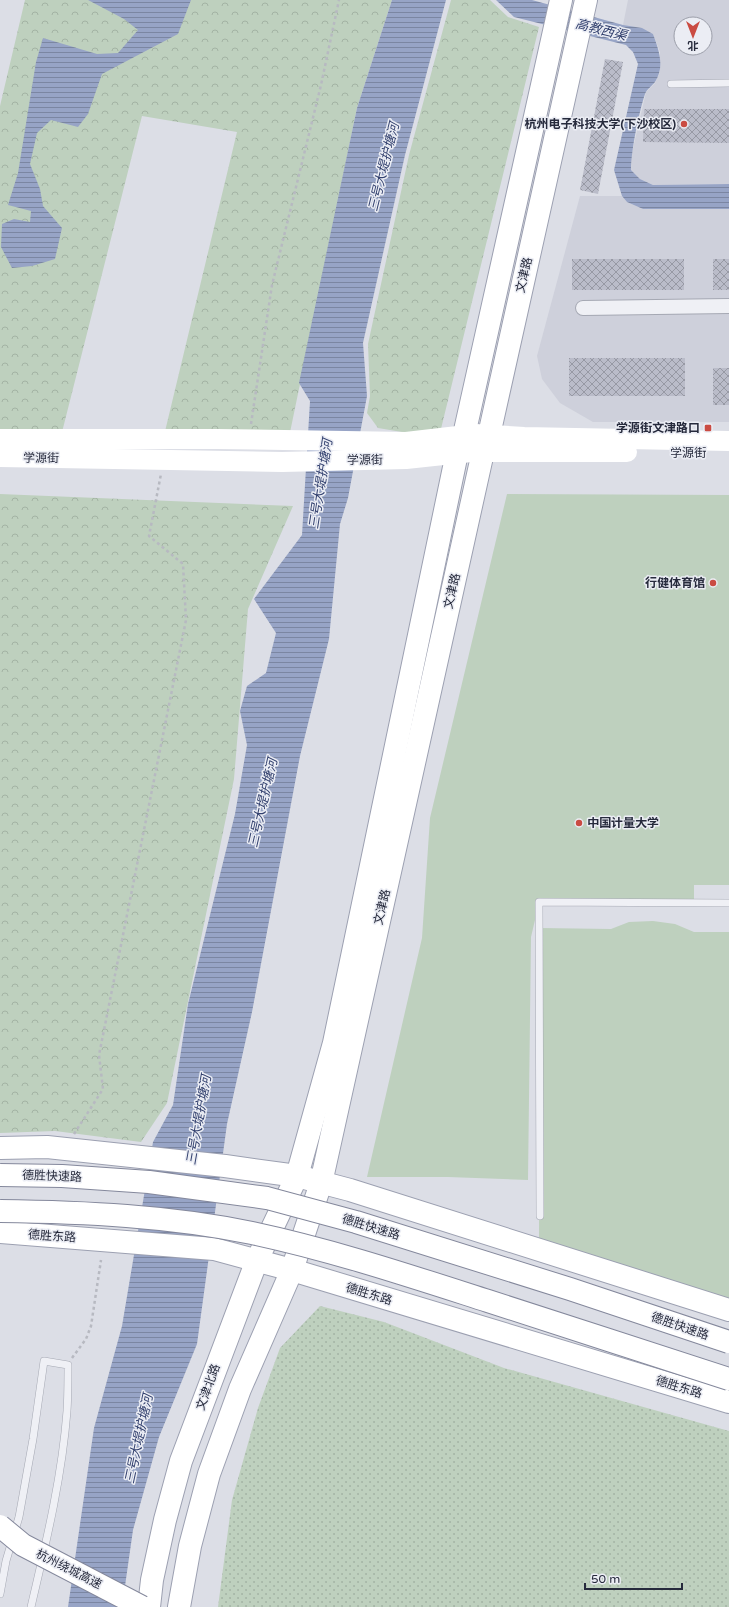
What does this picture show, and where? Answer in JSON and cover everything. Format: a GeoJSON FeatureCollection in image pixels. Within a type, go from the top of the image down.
{"type":"FeatureCollection","features":[{"type":"Feature","properties":{"kind":"main road","name":"文津路"},"geometry":{"type":"LineString","coordinates":[[297,1176],[334,1043],[461,444],[561,0]]}},
{"type":"Feature","properties":{"kind":"main road","name":"文津路"},"geometry":{"type":"LineString","coordinates":[[321,1182],[586,0]]}},
{"type":"Feature","properties":{"kind":"main road","name":"学源街"},"geometry":{"type":"LineString","coordinates":[[486,443],[532,437],[729,441]]}},
{"type":"Feature","properties":{"kind":"main road","name":"学源街"},"geometry":{"type":"LineString","coordinates":[[0,439],[250,439],[461,444],[486,443],[729,453]]}},
{"type":"Feature","properties":{"kind":"main road","name":"学源街"},"geometry":{"type":"LineString","coordinates":[[0,457],[282,462],[406,459],[461,444]]}},
{"type":"Feature","properties":{"kind":"main road"},"geometry":{"type":"LineString","coordinates":[[0,1148],[64,1148],[134,1155],[297,1176],[321,1182],[729,1310]]}},
{"type":"Feature","properties":{"kind":"main road","name":"德胜快速路"},"geometry":{"type":"LineString","coordinates":[[0,1175],[62,1176],[149,1182],[266,1198],[356,1222],[570,1289],[729,1342]]}},
{"type":"Feature","properties":{"kind":"main road","name":"文津北路"},"geometry":{"type":"LineString","coordinates":[[149,1607],[152,1580],[165,1520],[181,1461],[257,1260],[297,1176]]}},
{"type":"Feature","properties":{"kind":"main road"},"geometry":{"type":"LineString","coordinates":[[179,1607],[190,1546],[209,1474],[240,1389],[292,1270],[321,1182]]}},
{"type":"Feature","properties":{"kind":"main road"},"geometry":{"type":"LineString","coordinates":[[0,1211],[105,1215],[199,1224],[298,1244],[407,1275],[729,1379]]}},
{"type":"Feature","properties":{"kind":"main road","name":"德胜东路"},"geometry":{"type":"LineString","coordinates":[[0,1232],[214,1249],[292,1270],[729,1402]]}},
{"type":"Feature","properties":{"kind":"main road","name":"杭州绕城高速"},"geometry":{"type":"LineString","coordinates":[[0,1526],[23,1545],[142,1607]]}},
{"type":"Feature","properties":{"kind":"street"},"geometry":{"type":"LineString","coordinates":[[583,308],[729,306]]}},
{"type":"Feature","properties":{"kind":"lane"},"geometry":{"type":"LineString","coordinates":[[671,84],[729,83]]}},
{"type":"Feature","properties":{"kind":"lane"},"geometry":{"type":"LineString","coordinates":[[540,1216],[539,902],[729,903]]}},
{"type":"Feature","properties":{"kind":"lane"},"geometry":{"type":"LineString","coordinates":[[0,1594],[6,1561],[19,1517],[33,1439],[44,1362],[68,1365],[65,1437],[49,1530],[31,1607]]}},
{"type":"Feature","properties":{"kind":"path"},"geometry":{"type":"LineString","coordinates":[[250,439],[272,285],[321,84],[339,0]]}},
{"type":"Feature","properties":{"kind":"path"},"geometry":{"type":"LineString","coordinates":[[64,1148],[102,1089],[99,1054],[186,620],[184,564],[149,536],[164,460]]}},
{"type":"Feature","properties":{"kind":"path"},"geometry":{"type":"LineString","coordinates":[[68,1365],[86,1339],[91,1326],[101,1260]]}},
{"type":"Feature","properties":{"kind":"shaded area","name":"杭州电子科技大学(下沙校区)"},"geometry":{"type":"Polygon","coordinates":[[[628,0],[729,0],[729,184],[653,185],[640,179],[631,170],[631,157],[646,92],[655,83],[660,72],[660,52],[653,34],[623,25],[628,0]]]}},
{"type":"Feature","properties":{"kind":"shaded area"},"geometry":{"type":"Polygon","coordinates":[[[580,196],[622,196],[627,202],[643,209],[729,209],[729,422],[593,422],[560,403],[542,379],[537,356],[580,196]]]}},
{"type":"Feature","properties":{"kind":"green space"},"geometry":{"type":"Polygon","coordinates":[[[25,0],[392,0],[357,108],[287,447],[161,448],[237,132],[142,116],[58,448],[0,449],[0,106],[25,0]]]}},
{"type":"Feature","properties":{"kind":"green space"},"geometry":{"type":"Polygon","coordinates":[[[451,0],[490,0],[508,17],[539,27],[440,433],[408,433],[378,428],[367,413],[370,396],[368,344],[409,155],[451,0]]]}},
{"type":"Feature","properties":{"kind":"green space"},"geometry":{"type":"Polygon","coordinates":[[[0,494],[293,506],[248,609],[234,779],[167,1103],[141,1142],[55,1131],[0,1133],[0,494]]]}},
{"type":"Feature","properties":{"kind":"green space","name":"中国计量大学"},"geometry":{"type":"Polygon","coordinates":[[[507,494],[729,495],[729,885],[694,885],[694,903],[539,903],[531,937],[528,1180],[448,1177],[367,1177],[422,938],[430,818],[507,494]]]}},
{"type":"Feature","properties":{"kind":"green space"},"geometry":{"type":"Polygon","coordinates":[[[653,921],[675,924],[694,932],[729,932],[729,1302],[539,1241],[540,928],[611,929],[629,922],[653,921]]]}},
{"type":"Feature","properties":{"kind":"green space"},"geometry":{"type":"Polygon","coordinates":[[[320,1306],[384,1322],[504,1368],[729,1431],[729,1607],[218,1607],[232,1500],[258,1408],[280,1348],[320,1306]]]}},
{"type":"Feature","properties":{"kind":"water"},"geometry":{"type":"Polygon","coordinates":[[[88,0],[191,0],[178,34],[102,74],[88,114],[78,127],[51,120],[37,133],[30,164],[40,189],[43,206],[62,228],[55,259],[32,266],[12,268],[1,247],[2,224],[14,219],[30,222],[31,211],[8,205],[18,173],[36,62],[43,38],[97,54],[118,53],[138,30],[124,19],[88,0]]]}},
{"type":"Feature","properties":{"kind":"water","name":"三号大堤护塘河"},"geometry":{"type":"Polygon","coordinates":[[[392,0],[446,0],[405,155],[363,343],[367,396],[348,498],[340,524],[329,639],[300,756],[252,1012],[227,1124],[197,1344],[159,1437],[133,1530],[122,1607],[68,1607],[94,1428],[122,1326],[153,1142],[173,1105],[188,1004],[235,814],[247,745],[240,711],[247,686],[266,673],[276,633],[254,599],[302,535],[310,401],[299,383],[357,108],[392,0]]]}},
{"type":"Feature","properties":{"kind":"water","name":"高教西渠"},"geometry":{"type":"Polygon","coordinates":[[[496,0],[532,0],[623,25],[642,28],[653,34],[659,52],[660,70],[655,82],[646,92],[643,102],[634,142],[631,170],[640,179],[653,185],[729,184],[729,209],[643,209],[627,202],[622,196],[614,170],[638,64],[633,52],[626,45],[514,17],[496,0]]]}},
{"type":"Feature","properties":{"kind":"building"},"geometry":{"type":"Polygon","coordinates":[[[605,59],[623,62],[598,194],[580,190],[605,59]]]}},
{"type":"Feature","properties":{"kind":"building"},"geometry":{"type":"Polygon","coordinates":[[[644,109],[729,109],[729,143],[643,142],[644,109]]]}},
{"type":"Feature","properties":{"kind":"building"},"geometry":{"type":"Polygon","coordinates":[[[572,259],[684,259],[684,290],[572,290],[572,259]]]}},
{"type":"Feature","properties":{"kind":"building"},"geometry":{"type":"Polygon","coordinates":[[[713,259],[729,259],[729,290],[713,290],[713,259]]]}},
{"type":"Feature","properties":{"kind":"building"},"geometry":{"type":"Polygon","coordinates":[[[569,358],[685,358],[685,396],[569,396],[569,358]]]}},
{"type":"Feature","properties":{"kind":"building"},"geometry":{"type":"Polygon","coordinates":[[[713,368],[729,368],[729,405],[713,405],[713,368]]]}},
{"type":"Feature","properties":{"kind":"place","name":"杭州电子科技大学(下沙校区)"},"geometry":{"type":"Point","coordinates":[684,124]}},
{"type":"Feature","properties":{"kind":"place","name":"学源街文津路口"},"geometry":{"type":"Point","coordinates":[708,428]}},
{"type":"Feature","properties":{"kind":"place","name":"行健体育馆"},"geometry":{"type":"Point","coordinates":[713,583]}},
{"type":"Feature","properties":{"kind":"place","name":"中国计量大学"},"geometry":{"type":"Point","coordinates":[579,823]}}]}
